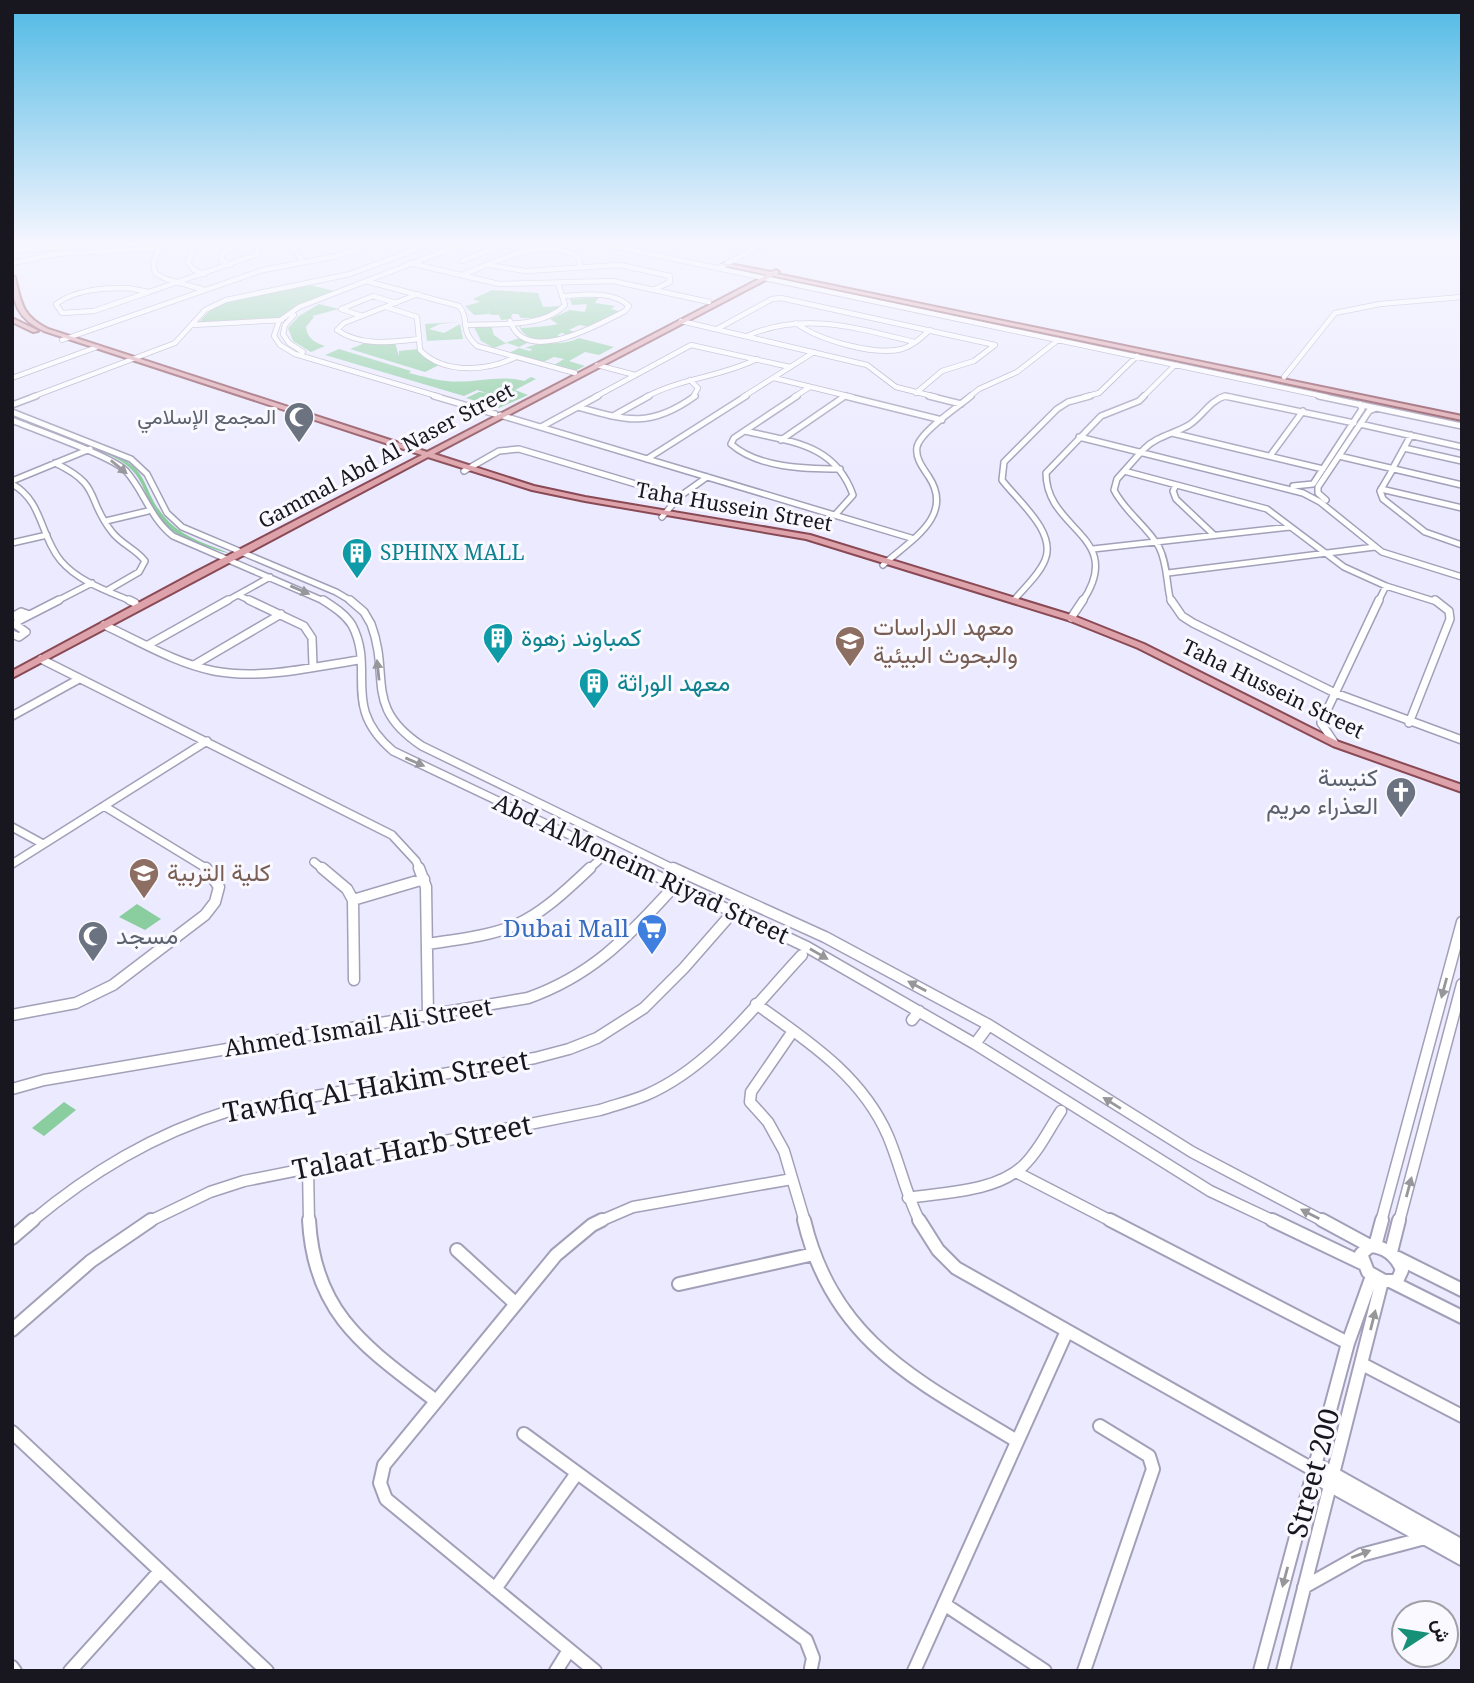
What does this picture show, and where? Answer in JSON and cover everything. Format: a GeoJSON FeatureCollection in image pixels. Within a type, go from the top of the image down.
{"type":"FeatureCollection","features":[{"type":"Feature","properties":{"kind":"main road","name":"Taha Hussein Street"},"geometry":{"type":"LineString","coordinates":[[12,320],[23,327],[554,498],[765,533],[885,563],[1071,618],[1141,646],[1336,744],[1462,789]]}},
{"type":"Feature","properties":{"kind":"main road","name":"Taha Hussein Street"},"geometry":{"type":"LineString","coordinates":[[27,320],[63,338]]}},
{"type":"Feature","properties":{"kind":"main road","name":"Gammal Abd Al Naser Street"},"geometry":{"type":"LineString","coordinates":[[545,390],[676,320]]}},
{"type":"Feature","properties":{"kind":"main road"},"geometry":{"type":"LineString","coordinates":[[989,320],[1462,416]]}},
{"type":"Feature","properties":{"kind":"main road"},"geometry":{"type":"LineString","coordinates":[[995,320],[1284,377],[1462,416]]}},
{"type":"Feature","properties":{"kind":"main road","name":"Gammal Abd Al Naser Street"},"geometry":{"type":"LineString","coordinates":[[12,668],[681,321]]}},
{"type":"Feature","properties":{"kind":"main road","name":"Gammal Abd Al Naser Street"},"geometry":{"type":"LineString","coordinates":[[12,675],[225,558]]}},
{"type":"Feature","properties":{"kind":"main road","name":"Taha Hussein Street"},"geometry":{"type":"LineString","coordinates":[[885,563],[1084,629],[1134,650],[1239,704],[1270,712]]}},
{"type":"Feature","properties":{"kind":"street"},"geometry":{"type":"LineString","coordinates":[[63,338],[116,320]]}},
{"type":"Feature","properties":{"kind":"street"},"geometry":{"type":"LineString","coordinates":[[12,405],[182,339],[196,320]]}},
{"type":"Feature","properties":{"kind":"street"},"geometry":{"type":"LineString","coordinates":[[280,320],[274,331],[277,341],[286,350],[913,536]]}},
{"type":"Feature","properties":{"kind":"street"},"geometry":{"type":"LineString","coordinates":[[192,325],[284,320]]}},
{"type":"Feature","properties":{"kind":"street"},"geometry":{"type":"LineString","coordinates":[[289,320],[283,330],[285,339],[307,356]]}},
{"type":"Feature","properties":{"kind":"street"},"geometry":{"type":"LineString","coordinates":[[354,320],[342,324],[338,331],[373,341],[419,339]]}},
{"type":"Feature","properties":{"kind":"street"},"geometry":{"type":"LineString","coordinates":[[416,320],[419,348],[424,356],[464,369],[490,369],[516,358]]}},
{"type":"Feature","properties":{"kind":"street"},"geometry":{"type":"LineString","coordinates":[[464,320],[467,337],[474,345],[575,373]]}},
{"type":"Feature","properties":{"kind":"street"},"geometry":{"type":"LineString","coordinates":[[465,325],[530,320]]}},
{"type":"Feature","properties":{"kind":"street"},"geometry":{"type":"LineString","coordinates":[[510,321],[513,330],[520,336],[556,341],[607,320]]}},
{"type":"Feature","properties":{"kind":"street"},"geometry":{"type":"LineString","coordinates":[[717,329],[735,320]]}},
{"type":"Feature","properties":{"kind":"street"},"geometry":{"type":"LineString","coordinates":[[882,320],[995,346],[974,361],[942,371],[916,393]]}},
{"type":"Feature","properties":{"kind":"street"},"geometry":{"type":"LineString","coordinates":[[963,320],[1462,426]]}},
{"type":"Feature","properties":{"kind":"street"},"geometry":{"type":"LineString","coordinates":[[1284,377],[1330,320]]}},
{"type":"Feature","properties":{"kind":"street"},"geometry":{"type":"LineString","coordinates":[[681,321],[867,365],[891,385],[961,404]]}},
{"type":"Feature","properties":{"kind":"street"},"geometry":{"type":"LineString","coordinates":[[796,323],[809,333],[877,350],[900,349],[930,330]]}},
{"type":"Feature","properties":{"kind":"street"},"geometry":{"type":"LineString","coordinates":[[747,336],[768,326],[830,323],[914,342]]}},
{"type":"Feature","properties":{"kind":"street"},"geometry":{"type":"LineString","coordinates":[[885,563],[931,520],[939,502],[935,486],[919,462],[916,449],[921,438],[981,387],[1017,372],[1058,340]]}},
{"type":"Feature","properties":{"kind":"street"},"geometry":{"type":"LineString","coordinates":[[544,426],[691,345],[790,367]]}},
{"type":"Feature","properties":{"kind":"street"},"geometry":{"type":"LineString","coordinates":[[12,378],[94,348]]}},
{"type":"Feature","properties":{"kind":"street"},"geometry":{"type":"LineString","coordinates":[[649,457],[814,352]]}},
{"type":"Feature","properties":{"kind":"street"},"geometry":{"type":"LineString","coordinates":[[1014,600],[1046,561],[1049,552],[1043,532],[1002,480],[1004,462],[1056,409],[1099,393],[1137,356]]}},
{"type":"Feature","properties":{"kind":"street"},"geometry":{"type":"LineString","coordinates":[[613,416],[663,387],[735,370],[757,359]]}},
{"type":"Feature","properties":{"kind":"street"},"geometry":{"type":"LineString","coordinates":[[597,365],[635,375]]}},
{"type":"Feature","properties":{"kind":"street"},"geometry":{"type":"LineString","coordinates":[[1071,618],[1097,574],[1096,557],[1093,549],[1051,499],[1045,486],[1049,468],[1104,414],[1142,399],[1175,365]]}},
{"type":"Feature","properties":{"kind":"street"},"geometry":{"type":"LineString","coordinates":[[774,378],[942,420]]}},
{"type":"Feature","properties":{"kind":"street"},"geometry":{"type":"LineString","coordinates":[[578,407],[639,422],[660,418],[696,395],[698,388],[690,380]]}},
{"type":"Feature","properties":{"kind":"street"},"geometry":{"type":"LineString","coordinates":[[810,387],[745,431],[732,441],[732,447],[802,469],[840,469]]}},
{"type":"Feature","properties":{"kind":"street"},"geometry":{"type":"LineString","coordinates":[[781,440],[845,396]]}},
{"type":"Feature","properties":{"kind":"street"},"geometry":{"type":"LineString","coordinates":[[1462,447],[1225,396],[1216,398],[1192,423],[1154,439],[1115,482],[1115,494],[1156,542],[1168,573],[1170,602],[1181,617],[1335,693],[1409,723],[1462,740]]}},
{"type":"Feature","properties":{"kind":"street"},"geometry":{"type":"LineString","coordinates":[[1360,404],[1362,409],[1357,423],[1318,487],[1320,495],[1390,551],[1462,575]]}},
{"type":"Feature","properties":{"kind":"street"},"geometry":{"type":"LineString","coordinates":[[1079,437],[1297,486],[1313,484],[1357,423],[1376,408]]}},
{"type":"Feature","properties":{"kind":"street"},"geometry":{"type":"LineString","coordinates":[[1270,456],[1303,411]]}},
{"type":"Feature","properties":{"kind":"street","name":"Abd Al Moneim Riyad Street"},"geometry":{"type":"LineString","coordinates":[[12,412],[127,456],[142,467],[167,513],[196,535],[351,600],[366,614],[374,631],[382,704],[392,722],[409,739],[627,848],[825,937],[989,1025],[1192,1152],[1393,1254]]}},
{"type":"Feature","properties":{"kind":"street","name":"Abd Al Moneim Riyad Street"},"geometry":{"type":"LineString","coordinates":[[12,420],[88,450],[123,468],[148,511],[158,524],[173,536],[323,600],[345,614],[355,628],[365,714],[374,733],[398,755],[807,947],[975,1044],[1210,1191],[1362,1263]]}},
{"type":"Feature","properties":{"kind":"street"},"geometry":{"type":"LineString","coordinates":[[745,431],[827,454],[840,469],[853,495],[837,513]]}},
{"type":"Feature","properties":{"kind":"street"},"geometry":{"type":"LineString","coordinates":[[1085,432],[1303,493],[1320,502],[1375,547],[1398,559],[1462,575]]}},
{"type":"Feature","properties":{"kind":"street"},"geometry":{"type":"LineString","coordinates":[[1171,433],[1323,469]]}},
{"type":"Feature","properties":{"kind":"street"},"geometry":{"type":"LineString","coordinates":[[1411,435],[1381,489],[1381,496],[1424,532],[1462,545]]}},
{"type":"Feature","properties":{"kind":"street"},"geometry":{"type":"LineString","coordinates":[[12,483],[100,444]]}},
{"type":"Feature","properties":{"kind":"street"},"geometry":{"type":"LineString","coordinates":[[1404,448],[1462,461]]}},
{"type":"Feature","properties":{"kind":"street"},"geometry":{"type":"LineString","coordinates":[[466,469],[499,451],[519,449],[679,497]]}},
{"type":"Feature","properties":{"kind":"street"},"geometry":{"type":"LineString","coordinates":[[1339,455],[1462,484]]}},
{"type":"Feature","properties":{"kind":"street"},"geometry":{"type":"LineString","coordinates":[[649,457],[707,477],[837,513]]}},
{"type":"Feature","properties":{"kind":"street"},"geometry":{"type":"LineString","coordinates":[[55,463],[88,481],[106,521],[118,538],[145,561],[139,572],[108,590]]}},
{"type":"Feature","properties":{"kind":"street"},"geometry":{"type":"LineString","coordinates":[[1124,471],[1262,506],[1272,511],[1323,554],[1357,574],[1386,586],[1433,599],[1445,607],[1451,615],[1409,723]]}},
{"type":"Feature","properties":{"kind":"street"},"geometry":{"type":"LineString","coordinates":[[664,515],[679,497],[707,477]]}},
{"type":"Feature","properties":{"kind":"street"},"geometry":{"type":"LineString","coordinates":[[12,483],[29,494],[47,535],[65,564],[92,583],[135,603]]}},
{"type":"Feature","properties":{"kind":"street"},"geometry":{"type":"LineString","coordinates":[[1176,485],[1173,491],[1176,499],[1214,535]]}},
{"type":"Feature","properties":{"kind":"street"},"geometry":{"type":"LineString","coordinates":[[1381,489],[1462,508]]}},
{"type":"Feature","properties":{"kind":"street"},"geometry":{"type":"LineString","coordinates":[[106,521],[148,511]]}},
{"type":"Feature","properties":{"kind":"street"},"geometry":{"type":"LineString","coordinates":[[1093,549],[1290,527]]}},
{"type":"Feature","properties":{"kind":"street"},"geometry":{"type":"LineString","coordinates":[[12,543],[47,535]]}},
{"type":"Feature","properties":{"kind":"street"},"geometry":{"type":"LineString","coordinates":[[1168,573],[1375,547]]}},
{"type":"Feature","properties":{"kind":"street"},"geometry":{"type":"LineString","coordinates":[[148,645],[270,577]]}},
{"type":"Feature","properties":{"kind":"street"},"geometry":{"type":"LineString","coordinates":[[12,634],[19,637],[27,630],[16,623],[92,583]]}},
{"type":"Feature","properties":{"kind":"street"},"geometry":{"type":"LineString","coordinates":[[1336,744],[1326,734],[1321,723],[1386,586]]}},
{"type":"Feature","properties":{"kind":"street"},"geometry":{"type":"LineString","coordinates":[[238,595],[301,623],[310,634],[313,666]]}},
{"type":"Feature","properties":{"kind":"street"},"geometry":{"type":"LineString","coordinates":[[12,617],[22,612],[29,615]]}},
{"type":"Feature","properties":{"kind":"street"},"geometry":{"type":"LineString","coordinates":[[194,665],[281,614]]}},
{"type":"Feature","properties":{"kind":"street"},"geometry":{"type":"LineString","coordinates":[[104,625],[194,665],[215,671],[244,674],[359,660]]}},
{"type":"Feature","properties":{"kind":"street"},"geometry":{"type":"LineString","coordinates":[[41,659],[392,835],[412,855],[424,879],[428,944],[428,1017]]}},
{"type":"Feature","properties":{"kind":"street"},"geometry":{"type":"LineString","coordinates":[[12,716],[79,679]]}},
{"type":"Feature","properties":{"kind":"street"},"geometry":{"type":"LineString","coordinates":[[1299,727],[1321,723]]}},
{"type":"Feature","properties":{"kind":"street"},"geometry":{"type":"LineString","coordinates":[[12,864],[207,741]]}},
{"type":"Feature","properties":{"kind":"street"},"geometry":{"type":"LineString","coordinates":[[12,1015],[63,1006],[100,993],[196,923],[210,910],[217,897],[217,880],[210,871],[104,806]]}},
{"type":"Feature","properties":{"kind":"street"},"geometry":{"type":"LineString","coordinates":[[12,827],[43,845]]}},
{"type":"Feature","properties":{"kind":"street"},"geometry":{"type":"LineString","coordinates":[[618,858],[627,848]]}},
{"type":"Feature","properties":{"kind":"street"},"geometry":{"type":"LineString","coordinates":[[428,944],[497,934],[521,925],[541,912],[598,860]]}},
{"type":"Feature","properties":{"kind":"street"},"geometry":{"type":"LineString","coordinates":[[314,862],[346,889],[353,900],[354,980]]}},
{"type":"Feature","properties":{"kind":"street"},"geometry":{"type":"LineString","coordinates":[[353,900],[424,879]]}},
{"type":"Feature","properties":{"kind":"street","name":"Ahmed Ismail Ali Street"},"geometry":{"type":"LineString","coordinates":[[12,1089],[44,1080],[503,1004],[566,985],[610,956],[668,893]]}},
{"type":"Feature","properties":{"kind":"street","name":"Tawfiq Al Hakim Street"},"geometry":{"type":"LineString","coordinates":[[12,1238],[101,1167],[159,1135],[194,1121],[229,1111],[557,1053],[600,1038],[619,1028],[652,1003],[726,920]]}},
{"type":"Feature","properties":{"kind":"street"},"geometry":{"type":"LineString","coordinates":[[1462,922],[1373,1246],[1363,1250],[1362,1263],[1382,1280],[1462,1317]]}},
{"type":"Feature","properties":{"kind":"street","name":"Talaat Harb Street"},"geometry":{"type":"LineString","coordinates":[[12,1330],[88,1263],[148,1220],[222,1187],[588,1112],[631,1100],[660,1088],[699,1063],[720,1044],[802,955]]}},
{"type":"Feature","properties":{"kind":"street"},"geometry":{"type":"LineString","coordinates":[[1382,1280],[1400,1278],[1402,1270],[1393,1254],[1462,984]]}},
{"type":"Feature","properties":{"kind":"street"},"geometry":{"type":"LineString","coordinates":[[756,1004],[838,1065],[871,1104],[890,1139],[916,1218],[928,1240],[956,1268],[1314,1470],[1462,1546]]}},
{"type":"Feature","properties":{"kind":"street"},"geometry":{"type":"LineString","coordinates":[[912,1020],[919,1011]]}},
{"type":"Feature","properties":{"kind":"street"},"geometry":{"type":"LineString","coordinates":[[975,1044],[989,1025]]}},
{"type":"Feature","properties":{"kind":"street"},"geometry":{"type":"LineString","coordinates":[[793,1031],[749,1097],[753,1107],[779,1139],[814,1254],[836,1300],[850,1319],[884,1354],[925,1384],[1017,1441]]}},
{"type":"Feature","properties":{"kind":"street"},"geometry":{"type":"LineString","coordinates":[[908,1198],[991,1182],[1016,1172],[1028,1160],[1060,1111]]}},
{"type":"Feature","properties":{"kind":"street"},"geometry":{"type":"LineString","coordinates":[[308,1168],[312,1255],[320,1283],[333,1310],[352,1334],[436,1401]]}},
{"type":"Feature","properties":{"kind":"street"},"geometry":{"type":"LineString","coordinates":[[1016,1172],[1348,1343]]}},
{"type":"Feature","properties":{"kind":"street"},"geometry":{"type":"LineString","coordinates":[[595,1671],[386,1499],[382,1492],[381,1475],[384,1465],[573,1238],[612,1214],[633,1207],[792,1179]]}},
{"type":"Feature","properties":{"kind":"street"},"geometry":{"type":"LineString","coordinates":[[457,1250],[516,1304]]}},
{"type":"Feature","properties":{"kind":"street"},"geometry":{"type":"LineString","coordinates":[[679,1284],[814,1254]]}},
{"type":"Feature","properties":{"kind":"street"},"geometry":{"type":"LineString","coordinates":[[1393,1254],[1462,1290]]}},
{"type":"Feature","properties":{"kind":"street","name":"Street 200"},"geometry":{"type":"LineString","coordinates":[[1260,1671],[1348,1343],[1382,1280]]}},
{"type":"Feature","properties":{"kind":"street","name":"Street 200"},"geometry":{"type":"LineString","coordinates":[[1283,1671],[1382,1280]]}},
{"type":"Feature","properties":{"kind":"street"},"geometry":{"type":"LineString","coordinates":[[914,1671],[1067,1331]]}},
{"type":"Feature","properties":{"kind":"street"},"geometry":{"type":"LineString","coordinates":[[1362,1364],[1462,1416]]}},
{"type":"Feature","properties":{"kind":"street"},"geometry":{"type":"LineString","coordinates":[[1084,1671],[1153,1469],[1149,1456],[1100,1426]]}},
{"type":"Feature","properties":{"kind":"street"},"geometry":{"type":"LineString","coordinates":[[12,1432],[267,1671]]}},
{"type":"Feature","properties":{"kind":"street"},"geometry":{"type":"LineString","coordinates":[[524,1434],[806,1640],[813,1658],[811,1668]]}},
{"type":"Feature","properties":{"kind":"street"},"geometry":{"type":"LineString","coordinates":[[495,1589],[577,1473]]}},
{"type":"Feature","properties":{"kind":"street"},"geometry":{"type":"LineString","coordinates":[[1331,1479],[1462,1559]]}},
{"type":"Feature","properties":{"kind":"street"},"geometry":{"type":"LineString","coordinates":[[1304,1587],[1351,1558],[1386,1546],[1425,1538]]}},
{"type":"Feature","properties":{"kind":"street"},"geometry":{"type":"LineString","coordinates":[[70,1671],[160,1571]]}},
{"type":"Feature","properties":{"kind":"street"},"geometry":{"type":"LineString","coordinates":[[944,1604],[1045,1671]]}},
{"type":"Feature","properties":{"kind":"street"},"geometry":{"type":"LineString","coordinates":[[556,1671],[569,1650]]}},
{"type":"Feature","properties":{"kind":"green space"},"geometry":{"type":"Polygon","coordinates":[[[202,320],[259,320],[199,324],[202,320]]]}},
{"type":"Feature","properties":{"kind":"green space"},"geometry":{"type":"Polygon","coordinates":[[[296,320],[312,320],[306,327],[308,334],[315,342],[325,346],[311,352],[293,341],[288,328],[296,320]]]}},
{"type":"Feature","properties":{"kind":"green space"},"geometry":{"type":"Polygon","coordinates":[[[551,320],[606,320],[591,327],[579,325],[569,330],[577,333],[572,336],[562,333],[557,335],[565,338],[551,339],[531,338],[521,330],[518,323],[535,324],[520,324],[521,328],[558,324],[551,320]]]}},
{"type":"Feature","properties":{"kind":"green space"},"geometry":{"type":"Polygon","coordinates":[[[459,322],[440,324],[429,329],[444,333],[460,324],[463,339],[427,341],[425,324],[459,322]]]}},
{"type":"Feature","properties":{"kind":"green space"},"geometry":{"type":"Polygon","coordinates":[[[491,325],[494,335],[505,343],[519,338],[531,341],[519,347],[507,343],[494,348],[481,341],[474,327],[491,325]]]}},
{"type":"Feature","properties":{"kind":"green space"},"geometry":{"type":"Polygon","coordinates":[[[579,338],[614,347],[599,355],[585,352],[569,361],[585,366],[575,371],[554,365],[564,359],[554,357],[543,362],[509,353],[519,348],[530,351],[532,349],[525,348],[579,338]]]}},
{"type":"Feature","properties":{"kind":"green space"},"geometry":{"type":"Polygon","coordinates":[[[365,343],[395,343],[399,356],[399,351],[418,349],[422,356],[441,364],[425,372],[350,349],[365,343]]]}},
{"type":"Feature","properties":{"kind":"green space"},"geometry":{"type":"Polygon","coordinates":[[[339,349],[411,371],[409,373],[442,380],[457,382],[505,378],[524,381],[531,377],[536,379],[515,390],[528,395],[499,408],[466,398],[479,392],[487,393],[477,390],[464,396],[325,355],[339,349]]]}},
{"type":"Feature","properties":{"kind":"green space"},"geometry":{"type":"Polygon","coordinates":[[[102,448],[119,456],[139,473],[160,511],[176,528],[198,541],[229,553],[189,540],[169,528],[159,517],[136,475],[128,466],[96,450],[102,448]]]}},
{"type":"Feature","properties":{"kind":"green space"},"geometry":{"type":"Polygon","coordinates":[[[137,904],[161,919],[145,930],[119,917],[137,904]]]}},
{"type":"Feature","properties":{"kind":"green space"},"geometry":{"type":"Polygon","coordinates":[[[64,1102],[76,1110],[44,1136],[32,1128],[64,1102]]]}},
{"type":"Feature","properties":{"kind":"place","name":"المجمع الإسلامي"},"geometry":{"type":"Point","coordinates":[299,444]}},
{"type":"Feature","properties":{"kind":"place","name":"SPHINX MALL"},"geometry":{"type":"Point","coordinates":[357,580]}},
{"type":"Feature","properties":{"kind":"place","name":"كمباوند زهوة"},"geometry":{"type":"Point","coordinates":[498,665]}},
{"type":"Feature","properties":{"kind":"place","name":"معهد الدراسات والبحوث البيئية"},"geometry":{"type":"Point","coordinates":[850,668]}},
{"type":"Feature","properties":{"kind":"place","name":"معهد الوراثة"},"geometry":{"type":"Point","coordinates":[594,710]}},
{"type":"Feature","properties":{"kind":"place","name":"كنيسة العذراء مريم"},"geometry":{"type":"Point","coordinates":[1401,819]}},
{"type":"Feature","properties":{"kind":"place","name":"كلية التربية"},"geometry":{"type":"Point","coordinates":[144,900]}},
{"type":"Feature","properties":{"kind":"place","name":"Dubai Mall"},"geometry":{"type":"Point","coordinates":[652,956]}},
{"type":"Feature","properties":{"kind":"place","name":"مسجد"},"geometry":{"type":"Point","coordinates":[93,963]}}]}
